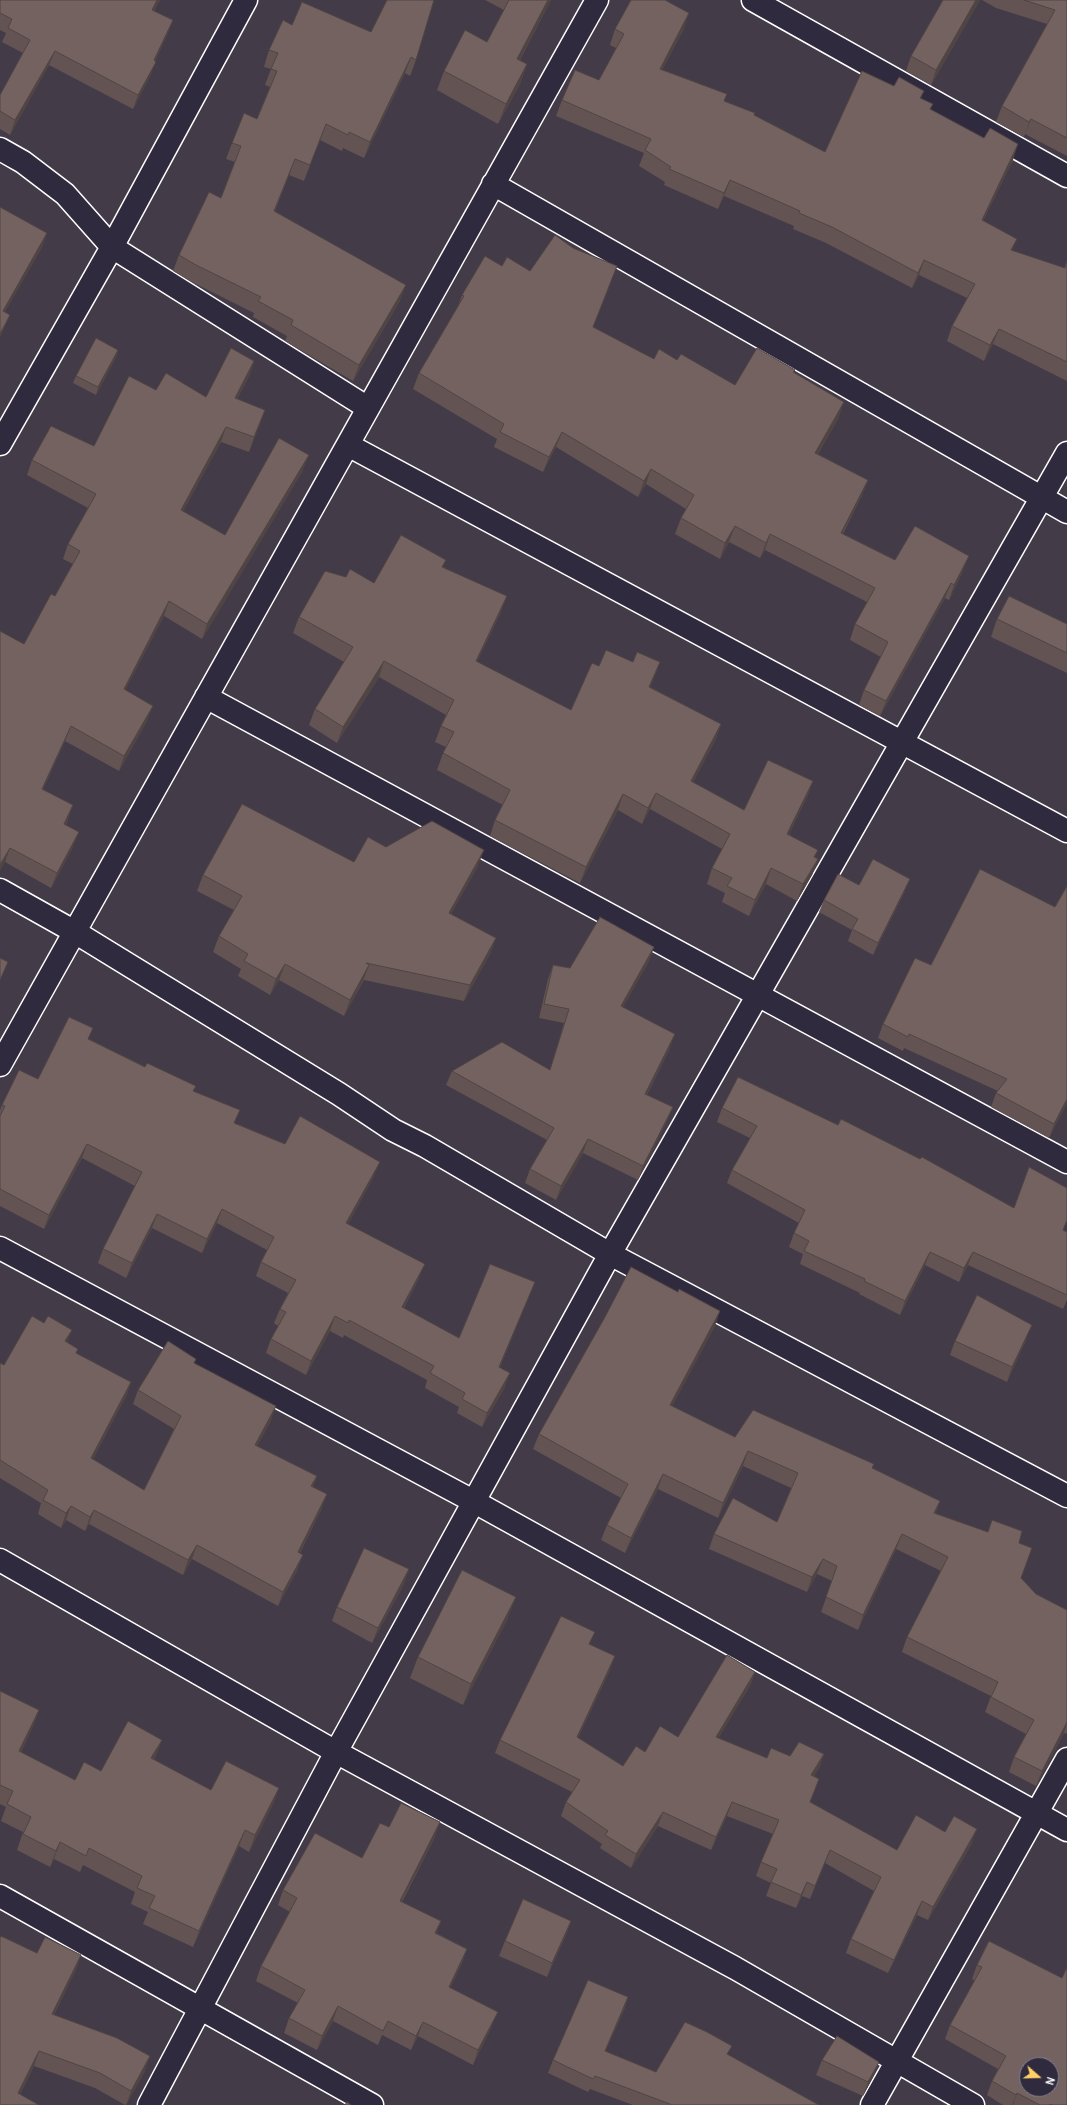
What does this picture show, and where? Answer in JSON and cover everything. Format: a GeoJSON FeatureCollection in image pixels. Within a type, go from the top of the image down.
{"type":"FeatureCollection","features":[{"type":"Feature","properties":{"kind":"street"},"geometry":{"type":"LineString","coordinates":[[0,444],[112,247],[246,0]]}},
{"type":"Feature","properties":{"kind":"street"},"geometry":{"type":"LineString","coordinates":[[0,1065],[596,0]]}},
{"type":"Feature","properties":{"kind":"street"},"geometry":{"type":"LineString","coordinates":[[753,0],[1067,176]]}},
{"type":"Feature","properties":{"kind":"street"},"geometry":{"type":"LineString","coordinates":[[0,149],[23,162],[65,194],[112,247],[368,408]]}},
{"type":"Feature","properties":{"kind":"street"},"geometry":{"type":"LineString","coordinates":[[493,184],[1067,512]]}},
{"type":"Feature","properties":{"kind":"street"},"geometry":{"type":"LineString","coordinates":[[348,445],[1067,831]]}},
{"type":"Feature","properties":{"kind":"street"},"geometry":{"type":"LineString","coordinates":[[149,2105],[336,1752],[610,1254],[1067,453]]}},
{"type":"Feature","properties":{"kind":"street"},"geometry":{"type":"LineString","coordinates":[[206,697],[1067,1162]]}},
{"type":"Feature","properties":{"kind":"street"},"geometry":{"type":"LineString","coordinates":[[0,890],[75,932],[339,1094],[394,1130],[425,1146],[610,1254],[1067,1496]]}},
{"type":"Feature","properties":{"kind":"street"},"geometry":{"type":"LineString","coordinates":[[0,1248],[474,1501],[1067,1830]]}},
{"type":"Feature","properties":{"kind":"street"},"geometry":{"type":"LineString","coordinates":[[0,1560],[336,1752],[735,1968],[973,2105]]}},
{"type":"Feature","properties":{"kind":"street"},"geometry":{"type":"LineString","coordinates":[[872,2105],[1067,1759]]}},
{"type":"Feature","properties":{"kind":"street"},"geometry":{"type":"LineString","coordinates":[[0,1896],[372,2105]]}},
{"type":"Feature","properties":{"kind":"building"},"geometry":{"type":"Polygon","coordinates":[[[0,0],[157,0],[152,10],[173,20],[154,60],[156,62],[138,95],[55,51],[15,120],[0,111],[0,95],[30,40],[8,28],[12,19],[0,13],[0,0]]]}},
{"type":"Feature","properties":{"kind":"building"},"geometry":{"type":"Polygon","coordinates":[[[387,0],[434,0],[416,60],[411,57],[370,142],[349,132],[348,135],[326,124],[310,165],[295,159],[274,211],[406,285],[359,365],[291,325],[293,320],[258,301],[261,297],[179,255],[209,192],[221,198],[241,146],[232,143],[244,113],[257,119],[277,71],[271,69],[278,53],[269,50],[283,20],[292,25],[302,2],[371,32],[387,0]]]}},
{"type":"Feature","properties":{"kind":"building"},"geometry":{"type":"Polygon","coordinates":[[[509,0],[548,0],[517,59],[527,64],[506,104],[444,71],[465,30],[487,42],[509,0]]]}},
{"type":"Feature","properties":{"kind":"building"},"geometry":{"type":"Polygon","coordinates":[[[631,0],[665,0],[689,13],[660,69],[727,94],[724,101],[755,113],[754,115],[825,152],[862,71],[894,86],[899,77],[924,91],[920,98],[933,104],[930,109],[984,138],[990,128],[1018,144],[982,220],[1017,239],[1011,250],[1065,268],[1067,261],[1067,362],[999,329],[990,345],[952,326],[975,284],[924,260],[918,273],[832,227],[799,213],[800,211],[730,180],[724,193],[669,169],[671,167],[645,150],[651,139],[562,100],[575,70],[599,80],[624,34],[615,29],[631,0]]]}},
{"type":"Feature","properties":{"kind":"building"},"geometry":{"type":"Polygon","coordinates":[[[943,0],[976,0],[936,70],[911,56],[943,0]]]}},
{"type":"Feature","properties":{"kind":"building"},"geometry":{"type":"Polygon","coordinates":[[[1024,0],[1067,0],[1067,138],[1031,119],[1029,122],[1002,106],[1055,10],[1024,0]]]}},
{"type":"Feature","properties":{"kind":"building"},"geometry":{"type":"Polygon","coordinates":[[[0,207],[47,233],[3,311],[10,315],[0,334],[0,207]]]}},
{"type":"Feature","properties":{"kind":"building"},"geometry":{"type":"Polygon","coordinates":[[[555,235],[573,248],[617,266],[593,327],[654,359],[659,349],[677,360],[681,354],[735,385],[757,348],[795,370],[793,372],[844,402],[815,453],[868,480],[841,533],[895,560],[915,526],[969,556],[954,585],[951,583],[886,701],[864,690],[888,642],[855,624],[875,588],[770,534],[766,543],[735,526],[725,543],[681,518],[694,495],[651,469],[644,481],[562,432],[549,457],[500,432],[504,424],[419,373],[464,296],[462,295],[485,256],[502,266],[507,257],[530,271],[555,235]]]}},
{"type":"Feature","properties":{"kind":"building"},"geometry":{"type":"Polygon","coordinates":[[[96,338],[118,350],[98,387],[76,376],[96,338]]]}},
{"type":"Feature","properties":{"kind":"building"},"geometry":{"type":"Polygon","coordinates":[[[231,348],[254,361],[235,398],[265,410],[254,437],[226,427],[181,510],[225,535],[279,438],[309,455],[207,624],[169,601],[124,689],[153,706],[124,756],[71,726],[42,789],[73,805],[64,824],[79,832],[57,873],[10,848],[0,865],[0,631],[24,644],[51,594],[55,596],[80,551],[68,544],[96,494],[32,460],[51,426],[94,446],[129,376],[156,390],[166,373],[206,397],[231,348]]]}},
{"type":"Feature","properties":{"kind":"building"},"geometry":{"type":"Polygon","coordinates":[[[401,535],[446,560],[442,567],[507,596],[476,661],[571,710],[592,663],[599,666],[606,650],[633,662],[637,652],[660,662],[649,687],[721,724],[691,781],[744,810],[768,760],[813,781],[787,834],[818,850],[814,857],[818,859],[803,884],[771,868],[755,900],[727,886],[732,878],[712,868],[730,834],[656,793],[648,808],[623,794],[586,867],[495,820],[510,790],[443,753],[454,732],[441,726],[454,700],[384,661],[343,727],[315,709],[353,647],[299,617],[325,571],[346,577],[350,569],[374,583],[401,535]]]}},
{"type":"Feature","properties":{"kind":"building"},"geometry":{"type":"Polygon","coordinates":[[[1009,596],[1067,624],[1067,653],[997,619],[1009,596]]]}},
{"type":"Feature","properties":{"kind":"building"},"geometry":{"type":"Polygon","coordinates":[[[242,804],[354,862],[368,837],[386,847],[432,821],[484,850],[449,913],[496,938],[470,985],[366,963],[369,965],[350,1000],[285,964],[276,979],[244,961],[248,954],[219,936],[242,896],[203,875],[242,804]]]}},
{"type":"Feature","properties":{"kind":"building"},"geometry":{"type":"Polygon","coordinates":[[[873,859],[910,879],[878,943],[852,929],[858,919],[824,900],[838,874],[859,885],[873,859]]]}},
{"type":"Feature","properties":{"kind":"building"},"geometry":{"type":"Polygon","coordinates":[[[980,869],[1055,907],[1067,886],[1067,1099],[1054,1124],[996,1093],[1007,1079],[909,1034],[908,1037],[883,1024],[915,958],[931,965],[980,869]]]}},
{"type":"Feature","properties":{"kind":"building"},"geometry":{"type":"Polygon","coordinates":[[[600,917],[654,947],[621,1006],[675,1034],[645,1094],[673,1107],[643,1166],[588,1139],[561,1186],[530,1169],[554,1128],[452,1071],[502,1042],[550,1070],[569,1009],[544,1004],[553,965],[570,968],[600,917]]]}},
{"type":"Feature","properties":{"kind":"building"},"geometry":{"type":"Polygon","coordinates":[[[0,958],[8,962],[0,980],[0,958]]]}},
{"type":"Feature","properties":{"kind":"building"},"geometry":{"type":"Polygon","coordinates":[[[69,1017],[93,1028],[88,1039],[145,1067],[147,1063],[196,1086],[193,1091],[240,1110],[234,1123],[285,1144],[300,1116],[380,1162],[346,1223],[425,1264],[402,1307],[459,1338],[490,1264],[535,1282],[499,1367],[510,1373],[487,1413],[462,1399],[465,1393],[430,1373],[434,1366],[349,1320],[348,1323],[335,1316],[311,1361],[271,1339],[286,1312],[280,1309],[296,1280],[261,1262],[274,1237],[222,1209],[207,1239],[157,1214],[132,1263],[103,1249],[142,1172],[87,1144],[49,1215],[0,1189],[0,1116],[5,1106],[2,1105],[19,1070],[38,1079],[69,1017]]]}},
{"type":"Feature","properties":{"kind":"building"},"geometry":{"type":"Polygon","coordinates":[[[738,1077],[838,1125],[841,1119],[920,1159],[922,1157],[1014,1208],[1029,1167],[1067,1188],[1067,1220],[1063,1230],[1067,1232],[1067,1295],[973,1252],[964,1268],[930,1252],[905,1301],[864,1281],[865,1279],[804,1251],[809,1241],[794,1233],[805,1210],[732,1170],[757,1126],[722,1108],[738,1077]]]}},
{"type":"Feature","properties":{"kind":"building"},"geometry":{"type":"Polygon","coordinates":[[[631,1267],[678,1292],[679,1289],[720,1311],[670,1405],[735,1437],[753,1410],[874,1464],[872,1468],[940,1501],[934,1513],[988,1532],[992,1520],[1022,1531],[1019,1543],[1032,1548],[1021,1578],[1036,1594],[1067,1610],[1067,1722],[1042,1771],[1014,1757],[1034,1720],[991,1697],[998,1682],[907,1637],[948,1557],[902,1534],[863,1615],[826,1597],[837,1566],[823,1559],[812,1577],[714,1534],[733,1498],[777,1522],[798,1473],[748,1451],[723,1503],[663,1474],[631,1538],[607,1525],[628,1484],[539,1434],[605,1317],[631,1267]]]}},
{"type":"Feature","properties":{"kind":"building"},"geometry":{"type":"Polygon","coordinates":[[[977,1295],[1032,1325],[1012,1367],[955,1341],[977,1295]]]}},
{"type":"Feature","properties":{"kind":"building"},"geometry":{"type":"Polygon","coordinates":[[[32,1316],[44,1323],[48,1316],[72,1330],[65,1341],[78,1349],[76,1353],[131,1382],[91,1458],[144,1490],[181,1416],[138,1390],[168,1341],[196,1359],[194,1363],[276,1406],[255,1445],[317,1476],[311,1486],[327,1494],[298,1552],[303,1555],[283,1592],[197,1545],[188,1560],[94,1510],[90,1517],[71,1506],[66,1513],[43,1500],[48,1490],[0,1460],[0,1363],[4,1365],[32,1316]]]}},
{"type":"Feature","properties":{"kind":"building"},"geometry":{"type":"Polygon","coordinates":[[[364,1548],[409,1569],[378,1628],[337,1607],[364,1548]]]}},
{"type":"Feature","properties":{"kind":"building"},"geometry":{"type":"Polygon","coordinates":[[[462,1570],[516,1597],[471,1684],[418,1657],[462,1570]]]}},
{"type":"Feature","properties":{"kind":"building"},"geometry":{"type":"Polygon","coordinates":[[[561,1616],[595,1632],[589,1644],[615,1656],[577,1737],[623,1766],[636,1746],[645,1752],[660,1726],[678,1737],[727,1655],[755,1672],[716,1737],[767,1758],[771,1748],[790,1756],[799,1742],[824,1754],[811,1775],[819,1779],[810,1802],[897,1850],[916,1815],[945,1832],[954,1816],[977,1829],[933,1907],[922,1901],[894,1960],[851,1939],[881,1877],[830,1850],[815,1886],[807,1882],[801,1895],[771,1882],[777,1869],[761,1862],[779,1820],[732,1802],[716,1837],[663,1812],[636,1854],[605,1835],[608,1831],[566,1802],[580,1780],[500,1740],[561,1616]]]}},
{"type":"Feature","properties":{"kind":"building"},"geometry":{"type":"Polygon","coordinates":[[[0,1691],[39,1710],[19,1751],[75,1780],[84,1762],[101,1771],[128,1721],[162,1740],[151,1758],[211,1790],[226,1761],[279,1788],[255,1835],[245,1830],[199,1931],[149,1908],[155,1896],[137,1888],[142,1876],[89,1848],[86,1856],[60,1842],[56,1851],[23,1834],[31,1817],[7,1804],[13,1791],[0,1785],[0,1691]]]}},
{"type":"Feature","properties":{"kind":"building"},"geometry":{"type":"Polygon","coordinates":[[[401,1803],[440,1822],[400,1901],[441,1921],[435,1933],[467,1949],[449,1987],[498,2012],[478,2050],[423,2022],[416,2036],[388,2021],[383,2031],[338,2006],[322,2036],[289,2018],[305,1990],[261,1966],[297,1898],[283,1890],[315,1833],[362,1858],[380,1823],[389,1827],[401,1803]]]}},
{"type":"Feature","properties":{"kind":"building"},"geometry":{"type":"Polygon","coordinates":[[[523,1899],[571,1921],[552,1963],[505,1941],[523,1899]]]}},
{"type":"Feature","properties":{"kind":"building"},"geometry":{"type":"Polygon","coordinates":[[[1,1936],[37,1953],[45,1937],[81,1955],[52,2014],[117,2038],[150,2056],[131,2091],[100,2073],[39,2051],[18,2093],[39,2105],[0,2105],[1,1936]]]}},
{"type":"Feature","properties":{"kind":"building"},"geometry":{"type":"Polygon","coordinates":[[[989,1941],[1062,1978],[1067,1967],[1067,2105],[1040,2105],[1025,2097],[1059,2097],[1059,2057],[1019,2057],[1019,2094],[1017,2093],[1016,2095],[992,2081],[1006,2056],[950,2025],[982,1967],[977,1965],[989,1941]]]}},
{"type":"Feature","properties":{"kind":"building"},"geometry":{"type":"Polygon","coordinates":[[[588,1980],[628,1997],[605,2051],[656,2072],[685,2022],[732,2046],[727,2054],[819,2105],[670,2105],[595,2076],[593,2079],[553,2060],[588,1980]]]}},
{"type":"Feature","properties":{"kind":"building"},"geometry":{"type":"Polygon","coordinates":[[[837,2036],[879,2062],[868,2082],[822,2060],[837,2036]]]}}]}
